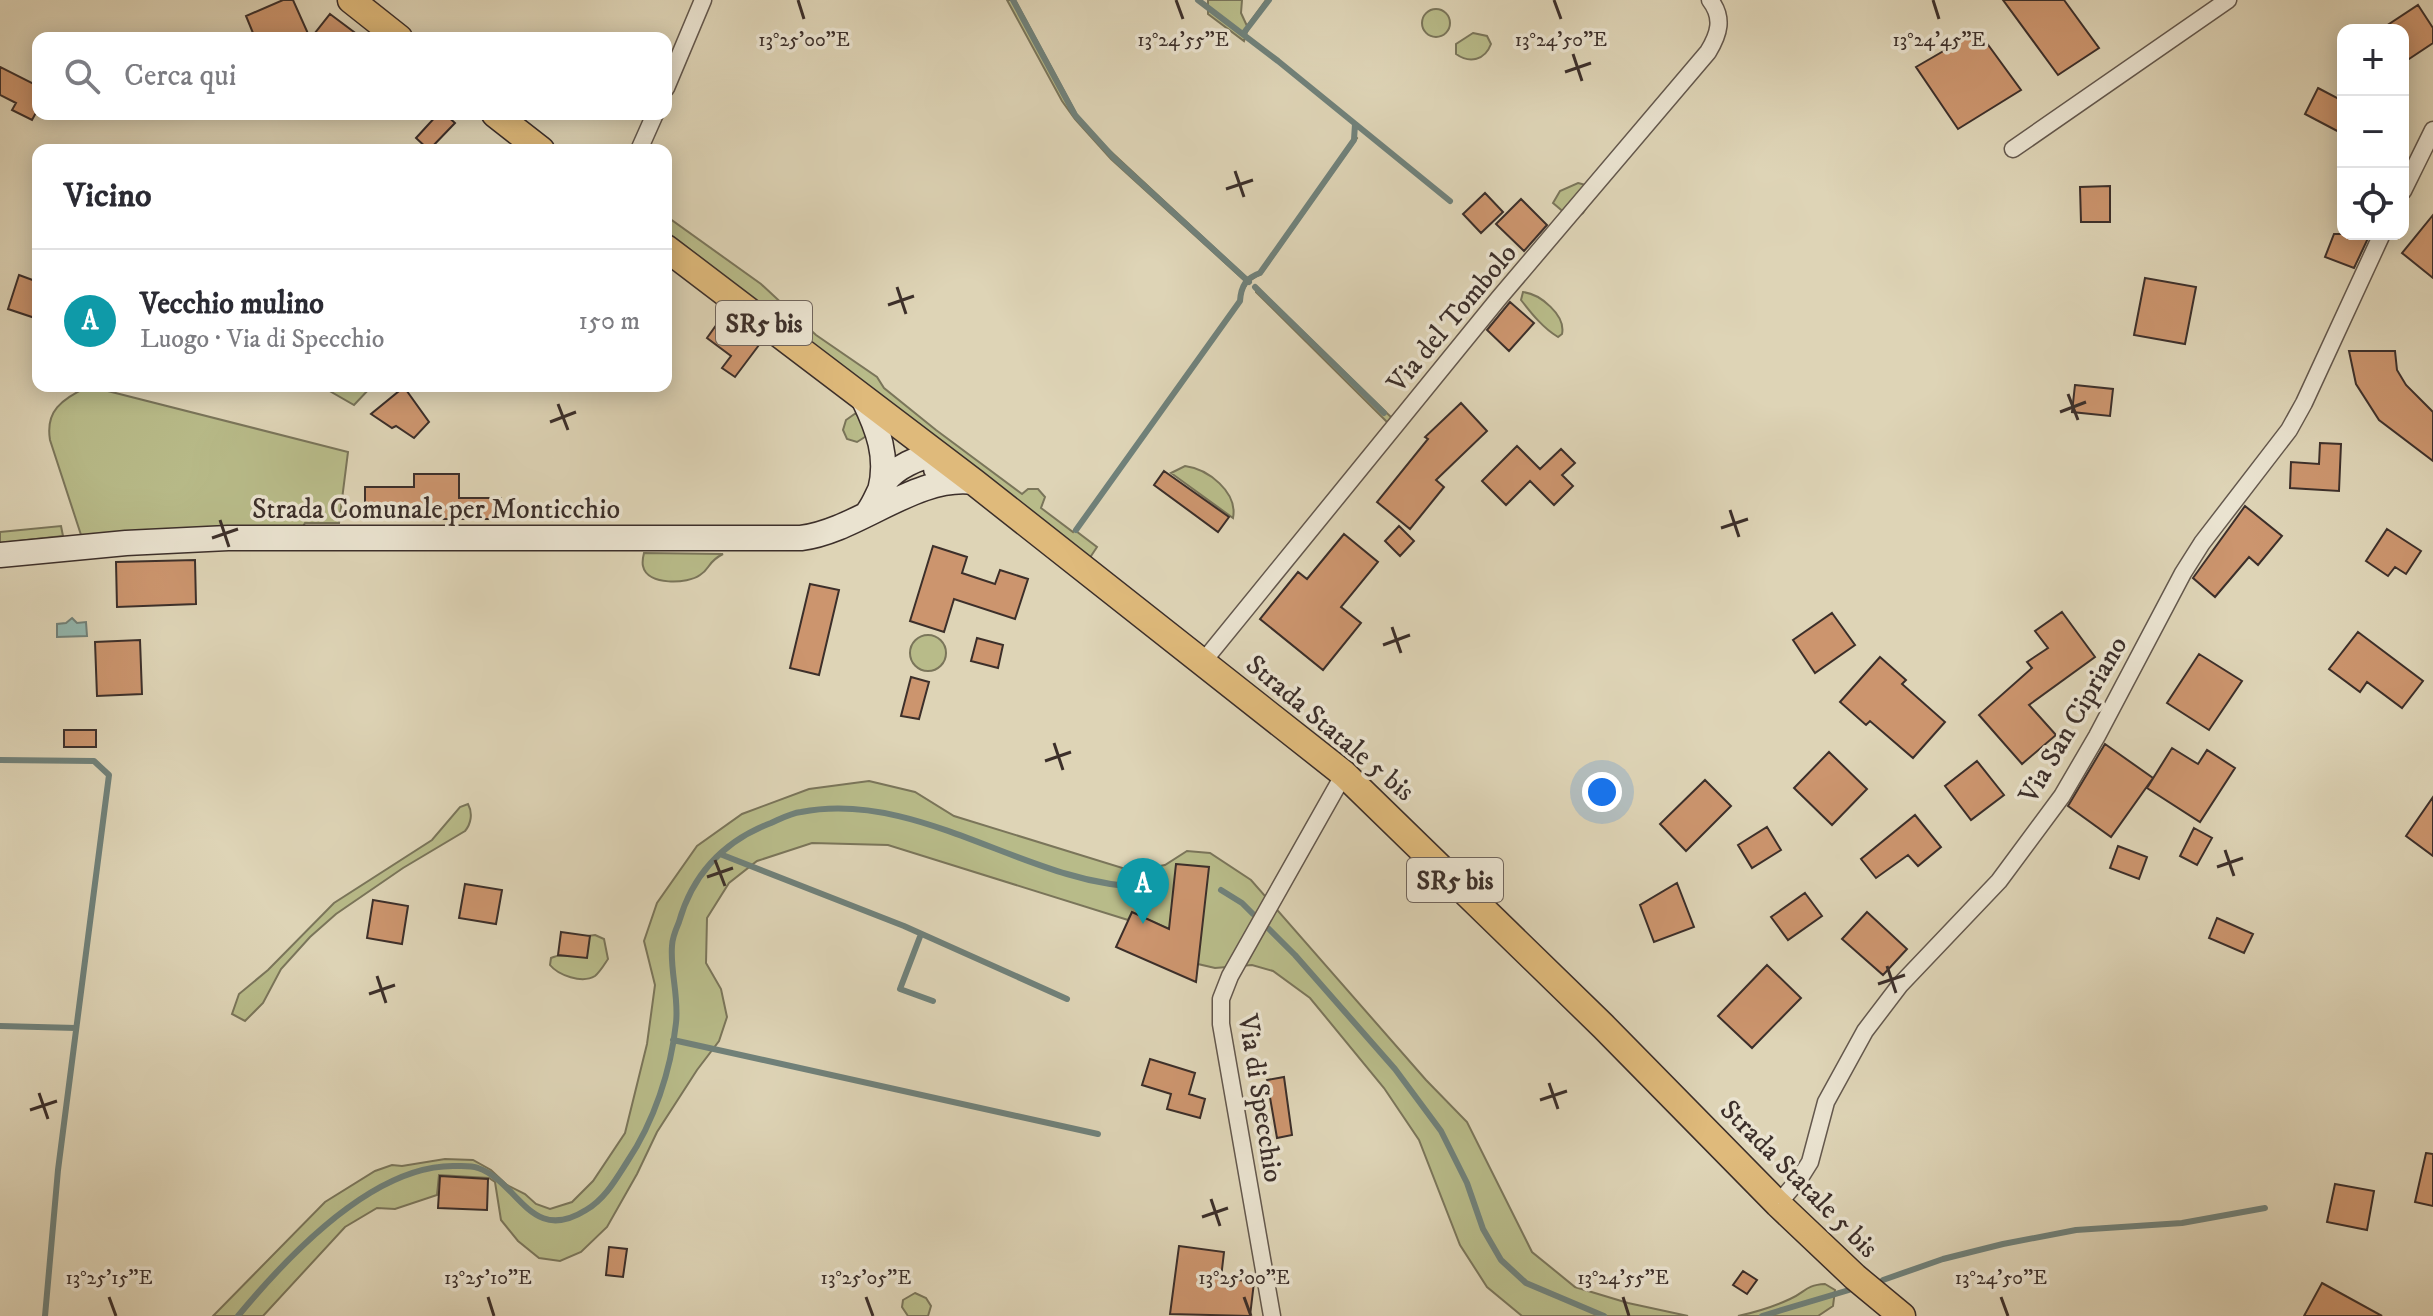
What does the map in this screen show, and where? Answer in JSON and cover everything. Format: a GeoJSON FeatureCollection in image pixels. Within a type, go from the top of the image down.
{"type":"FeatureCollection","features":[{"type":"Feature","properties":{"kind":"main road"},"geometry":{"type":"LineString","coordinates":[[351,0],[391,32]]}},
{"type":"Feature","properties":{"kind":"main road"},"geometry":{"type":"LineString","coordinates":[[503,120],[533,144]]}},
{"type":"Feature","properties":{"kind":"main road","name":"Strada Statale 5 bis"},"geometry":{"type":"LineString","coordinates":[[672,253],[974,482],[1344,774],[1603,1026],[1778,1204],[1855,1277],[1902,1316]]}},
{"type":"Feature","properties":{"kind":"main road"},"geometry":{"type":"LineString","coordinates":[[863,398],[883,450],[884,469],[874,501]]}},
{"type":"Feature","properties":{"kind":"main road","name":"Strada Comunale per Monticchio"},"geometry":{"type":"LineString","coordinates":[[0,555],[215,538],[814,537],[832,532],[874,501],[887,479],[901,469],[917,459],[937,454],[937,465],[932,476],[905,498]]}},
{"type":"Feature","properties":{"kind":"main road","name":"Strada Comunale per Monticchio"},"geometry":{"type":"LineString","coordinates":[[874,501],[905,498],[950,482],[974,482]]}},
{"type":"Feature","properties":{"kind":"street"},"geometry":{"type":"LineString","coordinates":[[672,74],[703,0]]}},
{"type":"Feature","properties":{"kind":"street","name":"Via del Tombolo"},"geometry":{"type":"LineString","coordinates":[[1202,663],[1489,310],[1708,52],[1719,29],[1719,16],[1710,0]]}},
{"type":"Feature","properties":{"kind":"street"},"geometry":{"type":"LineString","coordinates":[[2013,149],[2228,0]]}},
{"type":"Feature","properties":{"kind":"street"},"geometry":{"type":"LineString","coordinates":[[642,144],[652,120]]}},
{"type":"Feature","properties":{"kind":"street"},"geometry":{"type":"LineString","coordinates":[[2409,179],[2433,130]]}},
{"type":"Feature","properties":{"kind":"street","name":"Via San Cipriano"},"geometry":{"type":"LineString","coordinates":[[1778,1204],[1806,1170],[1826,1102],[1865,1031],[1900,985],[1999,881],[2068,786],[2126,683],[2152,628],[2202,543],[2289,430],[2379,240]]}},
{"type":"Feature","properties":{"kind":"street","name":"Via di Specchio"},"geometry":{"type":"LineString","coordinates":[[1272,1316],[1221,1024],[1221,1003],[1230,976],[1344,774]]}},
{"type":"Feature","properties":{"kind":"green space"},"geometry":{"type":"Polygon","coordinates":[[[1007,0],[1015,0],[1078,117],[1107,148],[1247,278],[1260,273],[1353,141],[1353,134],[1357,138],[1261,274],[1247,284],[1241,301],[1076,531],[1097,547],[1089,559],[672,236],[672,220],[761,284],[816,335],[877,377],[884,388],[936,430],[1022,494],[1028,489],[1038,489],[1045,497],[1041,508],[1073,532],[1239,301],[1245,281],[1111,159],[1062,101],[1007,0]]]}},
{"type":"Feature","properties":{"kind":"green space"},"geometry":{"type":"Polygon","coordinates":[[[1208,0],[1242,0],[1241,13],[1247,26],[1266,0],[1270,0],[1248,29],[1244,41],[1208,14],[1208,0]]]}},
{"type":"Feature","properties":{"kind":"green space"},"geometry":{"type":"Polygon","coordinates":[[[1436,9],[1446,13],[1450,23],[1446,33],[1436,37],[1426,33],[1422,23],[1426,13],[1436,9]]]}},
{"type":"Feature","properties":{"kind":"green space"},"geometry":{"type":"Polygon","coordinates":[[[1473,33],[1487,36],[1491,44],[1485,54],[1476,59],[1467,59],[1456,54],[1456,44],[1473,33]]]}},
{"type":"Feature","properties":{"kind":"green space"},"geometry":{"type":"Polygon","coordinates":[[[1578,183],[1586,185],[1590,202],[1583,213],[1573,220],[1553,203],[1560,191],[1578,183]]]}},
{"type":"Feature","properties":{"kind":"green space"},"geometry":{"type":"Polygon","coordinates":[[[1256,286],[1392,418],[1388,423],[1256,292],[1256,286]]]}},
{"type":"Feature","properties":{"kind":"green space"},"geometry":{"type":"Polygon","coordinates":[[[1523,292],[1537,297],[1556,313],[1562,334],[1558,337],[1538,320],[1521,300],[1523,292]]]}},
{"type":"Feature","properties":{"kind":"green space"},"geometry":{"type":"Polygon","coordinates":[[[78,392],[112,392],[348,452],[339,523],[305,523],[301,530],[83,541],[49,429],[53,413],[78,392]]]}},
{"type":"Feature","properties":{"kind":"green space"},"geometry":{"type":"Polygon","coordinates":[[[331,392],[366,392],[354,405],[331,392]]]}},
{"type":"Feature","properties":{"kind":"green space"},"geometry":{"type":"Polygon","coordinates":[[[856,413],[868,435],[857,442],[847,439],[843,430],[846,420],[856,413]]]}},
{"type":"Feature","properties":{"kind":"green space"},"geometry":{"type":"Polygon","coordinates":[[[1185,466],[1203,472],[1220,483],[1231,499],[1233,518],[1171,473],[1185,466]]]}},
{"type":"Feature","properties":{"kind":"green space"},"geometry":{"type":"Polygon","coordinates":[[[61,526],[63,536],[0,543],[0,532],[61,526]]]}},
{"type":"Feature","properties":{"kind":"green space"},"geometry":{"type":"Polygon","coordinates":[[[644,553],[723,554],[694,578],[668,581],[646,572],[644,553]]]}},
{"type":"Feature","properties":{"kind":"green space"},"geometry":{"type":"Polygon","coordinates":[[[928,635],[941,640],[946,653],[941,666],[928,671],[915,666],[910,653],[915,640],[928,635]]]}},
{"type":"Feature","properties":{"kind":"green space"},"geometry":{"type":"Polygon","coordinates":[[[869,781],[915,792],[954,816],[1132,871],[1165,865],[1187,851],[1210,853],[1251,880],[1426,1080],[1467,1122],[1532,1252],[1575,1287],[1688,1316],[1522,1316],[1487,1287],[1460,1245],[1419,1140],[1384,1088],[1310,998],[1273,971],[1252,965],[1215,968],[1198,964],[1169,929],[1132,912],[1128,920],[888,845],[812,843],[757,861],[729,883],[707,918],[706,963],[721,989],[727,1017],[719,1041],[657,1132],[607,1227],[581,1252],[560,1261],[539,1258],[518,1241],[501,1220],[495,1182],[489,1178],[439,1175],[437,1195],[395,1209],[377,1208],[345,1227],[263,1316],[213,1316],[325,1202],[375,1171],[392,1165],[445,1159],[473,1160],[536,1204],[550,1209],[572,1202],[593,1181],[625,1133],[647,1044],[655,985],[644,941],[657,903],[697,846],[742,814],[809,789],[869,781]]]}},
{"type":"Feature","properties":{"kind":"green space"},"geometry":{"type":"Polygon","coordinates":[[[468,804],[471,818],[465,831],[403,868],[336,914],[281,969],[263,1003],[245,1021],[232,1014],[239,994],[268,970],[334,903],[432,840],[460,807],[468,804]]]}},
{"type":"Feature","properties":{"kind":"green space"},"geometry":{"type":"Polygon","coordinates":[[[588,936],[604,939],[608,959],[595,976],[584,979],[571,977],[550,965],[551,958],[555,956],[583,953],[588,936]]]}},
{"type":"Feature","properties":{"kind":"green space"},"geometry":{"type":"Polygon","coordinates":[[[1825,1284],[1835,1290],[1833,1306],[1818,1316],[1738,1316],[1771,1307],[1809,1287],[1825,1284]]]}},
{"type":"Feature","properties":{"kind":"green space"},"geometry":{"type":"Polygon","coordinates":[[[915,1293],[926,1298],[931,1306],[928,1316],[908,1316],[902,1307],[903,1300],[915,1293]]]}},
{"type":"Feature","properties":{"kind":"water"},"geometry":{"type":"Polygon","coordinates":[[[72,618],[77,623],[86,622],[87,636],[57,637],[57,624],[66,623],[72,618]]]}},
{"type":"Feature","properties":{"kind":"building"},"geometry":{"type":"Polygon","coordinates":[[[283,0],[293,0],[307,32],[253,32],[246,16],[283,0]]]}},
{"type":"Feature","properties":{"kind":"building"},"geometry":{"type":"Polygon","coordinates":[[[2003,0],[2064,0],[2099,48],[2058,75],[2003,0]]]}},
{"type":"Feature","properties":{"kind":"building"},"geometry":{"type":"Polygon","coordinates":[[[2418,5],[2433,28],[2433,43],[2409,59],[2409,24],[2389,24],[2418,5]]]}},
{"type":"Feature","properties":{"kind":"building"},"geometry":{"type":"Polygon","coordinates":[[[330,14],[354,32],[316,32],[330,14]]]}},
{"type":"Feature","properties":{"kind":"building"},"geometry":{"type":"Polygon","coordinates":[[[1978,31],[2021,90],[1958,129],[1916,67],[1978,31]]]}},
{"type":"Feature","properties":{"kind":"building"},"geometry":{"type":"Polygon","coordinates":[[[0,67],[32,83],[32,120],[12,110],[16,103],[0,95],[0,67]]]}},
{"type":"Feature","properties":{"kind":"building"},"geometry":{"type":"Polygon","coordinates":[[[2318,88],[2337,98],[2337,131],[2305,114],[2318,88]]]}},
{"type":"Feature","properties":{"kind":"building"},"geometry":{"type":"Polygon","coordinates":[[[432,120],[452,120],[455,123],[435,144],[422,144],[416,138],[432,120]]]}},
{"type":"Feature","properties":{"kind":"building"},"geometry":{"type":"Polygon","coordinates":[[[2110,186],[2110,222],[2081,222],[2080,187],[2110,186]]]}},
{"type":"Feature","properties":{"kind":"building"},"geometry":{"type":"Polygon","coordinates":[[[1485,193],[1503,212],[1481,233],[1463,214],[1485,193]]]}},
{"type":"Feature","properties":{"kind":"building"},"geometry":{"type":"Polygon","coordinates":[[[1521,199],[1547,225],[1524,251],[1496,224],[1521,199]]]}},
{"type":"Feature","properties":{"kind":"building"},"geometry":{"type":"Polygon","coordinates":[[[2433,215],[2433,278],[2402,253],[2433,215]]]}},
{"type":"Feature","properties":{"kind":"building"},"geometry":{"type":"Polygon","coordinates":[[[2334,234],[2337,234],[2337,240],[2367,240],[2354,268],[2325,257],[2334,234]]]}},
{"type":"Feature","properties":{"kind":"building"},"geometry":{"type":"Polygon","coordinates":[[[19,275],[32,280],[32,317],[8,309],[19,275]]]}},
{"type":"Feature","properties":{"kind":"building"},"geometry":{"type":"Polygon","coordinates":[[[2145,278],[2196,287],[2185,344],[2134,335],[2145,278]]]}},
{"type":"Feature","properties":{"kind":"building"},"geometry":{"type":"Polygon","coordinates":[[[1510,302],[1534,323],[1509,351],[1487,330],[1510,302]]]}},
{"type":"Feature","properties":{"kind":"building"},"geometry":{"type":"Polygon","coordinates":[[[722,317],[759,345],[735,377],[722,368],[731,356],[707,338],[722,317]]]}},
{"type":"Feature","properties":{"kind":"building"},"geometry":{"type":"Polygon","coordinates":[[[2349,351],[2395,351],[2397,370],[2406,385],[2433,412],[2433,461],[2379,420],[2356,384],[2349,351]]]}},
{"type":"Feature","properties":{"kind":"building"},"geometry":{"type":"Polygon","coordinates":[[[2075,385],[2113,389],[2110,416],[2072,412],[2075,385]]]}},
{"type":"Feature","properties":{"kind":"building"},"geometry":{"type":"Polygon","coordinates":[[[398,392],[408,392],[429,422],[414,438],[371,414],[398,392]]]}},
{"type":"Feature","properties":{"kind":"building"},"geometry":{"type":"Polygon","coordinates":[[[1461,403],[1487,431],[1436,480],[1444,487],[1410,529],[1377,502],[1428,439],[1425,437],[1461,403]]]}},
{"type":"Feature","properties":{"kind":"building"},"geometry":{"type":"Polygon","coordinates":[[[2320,443],[2341,444],[2339,491],[2290,488],[2291,462],[2319,464],[2320,443]]]}},
{"type":"Feature","properties":{"kind":"building"},"geometry":{"type":"Polygon","coordinates":[[[1517,446],[1540,469],[1561,449],[1575,463],[1562,475],[1573,486],[1554,505],[1530,481],[1506,505],[1482,481],[1517,446]]]}},
{"type":"Feature","properties":{"kind":"building"},"geometry":{"type":"Polygon","coordinates":[[[1164,471],[1229,517],[1218,532],[1154,485],[1164,471]]]}},
{"type":"Feature","properties":{"kind":"building"},"geometry":{"type":"Polygon","coordinates":[[[414,474],[459,474],[459,498],[501,498],[501,519],[365,519],[365,487],[414,487],[414,474]]]}},
{"type":"Feature","properties":{"kind":"building"},"geometry":{"type":"Polygon","coordinates":[[[2245,506],[2282,536],[2258,565],[2249,557],[2215,597],[2193,578],[2245,506]]]}},
{"type":"Feature","properties":{"kind":"building"},"geometry":{"type":"Polygon","coordinates":[[[1399,526],[1414,541],[1400,556],[1385,541],[1399,526]]]}},
{"type":"Feature","properties":{"kind":"building"},"geometry":{"type":"Polygon","coordinates":[[[2387,529],[2421,551],[2406,574],[2395,567],[2388,576],[2366,561],[2387,529]]]}},
{"type":"Feature","properties":{"kind":"building"},"geometry":{"type":"Polygon","coordinates":[[[1344,534],[1378,562],[1341,607],[1361,623],[1323,670],[1260,619],[1298,572],[1307,579],[1344,534]]]}},
{"type":"Feature","properties":{"kind":"building"},"geometry":{"type":"Polygon","coordinates":[[[933,546],[967,557],[962,573],[995,584],[1000,570],[1028,579],[1015,619],[954,599],[944,632],[910,621],[933,546]]]}},
{"type":"Feature","properties":{"kind":"building"},"geometry":{"type":"Polygon","coordinates":[[[195,560],[196,604],[117,607],[116,562],[195,560]]]}},
{"type":"Feature","properties":{"kind":"building"},"geometry":{"type":"Polygon","coordinates":[[[810,584],[839,590],[819,675],[790,668],[810,584]]]}},
{"type":"Feature","properties":{"kind":"building"},"geometry":{"type":"Polygon","coordinates":[[[2062,612],[2095,657],[2029,705],[2056,735],[2022,764],[1979,715],[2032,668],[2027,662],[2048,648],[2035,631],[2062,612]]]}},
{"type":"Feature","properties":{"kind":"building"},"geometry":{"type":"Polygon","coordinates":[[[1832,613],[1855,645],[1815,673],[1793,640],[1832,613]]]}},
{"type":"Feature","properties":{"kind":"building"},"geometry":{"type":"Polygon","coordinates":[[[2358,632],[2423,681],[2402,708],[2367,682],[2360,692],[2329,669],[2358,632]]]}},
{"type":"Feature","properties":{"kind":"building"},"geometry":{"type":"Polygon","coordinates":[[[977,638],[1003,645],[998,668],[971,661],[977,638]]]}},
{"type":"Feature","properties":{"kind":"building"},"geometry":{"type":"Polygon","coordinates":[[[140,640],[142,694],[97,696],[95,642],[140,640]]]}},
{"type":"Feature","properties":{"kind":"building"},"geometry":{"type":"Polygon","coordinates":[[[2199,654],[2242,681],[2209,730],[2167,703],[2199,654]]]}},
{"type":"Feature","properties":{"kind":"building"},"geometry":{"type":"Polygon","coordinates":[[[1880,657],[1906,680],[1902,684],[1945,722],[1913,758],[1870,721],[1866,725],[1840,702],[1880,657]]]}},
{"type":"Feature","properties":{"kind":"building"},"geometry":{"type":"Polygon","coordinates":[[[911,677],[929,682],[919,719],[901,716],[911,677]]]}},
{"type":"Feature","properties":{"kind":"building"},"geometry":{"type":"Polygon","coordinates":[[[64,730],[96,730],[96,747],[64,747],[64,730]]]}},
{"type":"Feature","properties":{"kind":"building"},"geometry":{"type":"Polygon","coordinates":[[[2105,744],[2153,778],[2111,837],[2068,806],[2105,744]]]}},
{"type":"Feature","properties":{"kind":"building"},"geometry":{"type":"Polygon","coordinates":[[[2172,748],[2198,764],[2207,750],[2235,768],[2200,822],[2147,788],[2172,748]]]}},
{"type":"Feature","properties":{"kind":"building"},"geometry":{"type":"Polygon","coordinates":[[[1829,752],[1867,789],[1832,825],[1794,788],[1829,752]]]}},
{"type":"Feature","properties":{"kind":"building"},"geometry":{"type":"Polygon","coordinates":[[[1977,761],[2004,795],[1971,820],[1945,786],[1977,761]]]}},
{"type":"Feature","properties":{"kind":"building"},"geometry":{"type":"Polygon","coordinates":[[[1705,780],[1731,806],[1686,851],[1660,824],[1705,780]]]}},
{"type":"Feature","properties":{"kind":"building"},"geometry":{"type":"Polygon","coordinates":[[[2433,797],[2433,856],[2406,836],[2433,797]]]}},
{"type":"Feature","properties":{"kind":"building"},"geometry":{"type":"Polygon","coordinates":[[[1915,815],[1941,847],[1918,866],[1908,855],[1876,878],[1861,859],[1915,815]]]}},
{"type":"Feature","properties":{"kind":"building"},"geometry":{"type":"Polygon","coordinates":[[[1767,827],[1781,850],[1752,868],[1738,845],[1767,827]]]}},
{"type":"Feature","properties":{"kind":"building"},"geometry":{"type":"Polygon","coordinates":[[[2194,828],[2212,838],[2197,865],[2180,856],[2194,828]]]}},
{"type":"Feature","properties":{"kind":"building"},"geometry":{"type":"Polygon","coordinates":[[[2118,846],[2147,857],[2139,879],[2110,868],[2118,846]]]}},
{"type":"Feature","properties":{"kind":"building"},"geometry":{"type":"Polygon","coordinates":[[[1176,864],[1209,867],[1196,982],[1116,947],[1132,912],[1169,929],[1176,864]]]}},
{"type":"Feature","properties":{"kind":"building"},"geometry":{"type":"Polygon","coordinates":[[[1677,883],[1694,927],[1654,942],[1640,905],[1677,883]]]}},
{"type":"Feature","properties":{"kind":"building"},"geometry":{"type":"Polygon","coordinates":[[[465,884],[502,890],[496,924],[459,918],[465,884]]]}},
{"type":"Feature","properties":{"kind":"building"},"geometry":{"type":"Polygon","coordinates":[[[1805,893],[1822,916],[1788,940],[1771,917],[1805,893]]]}},
{"type":"Feature","properties":{"kind":"building"},"geometry":{"type":"Polygon","coordinates":[[[373,900],[408,906],[402,944],[367,938],[373,900]]]}},
{"type":"Feature","properties":{"kind":"building"},"geometry":{"type":"Polygon","coordinates":[[[1867,912],[1907,949],[1883,975],[1842,939],[1867,912]]]}},
{"type":"Feature","properties":{"kind":"building"},"geometry":{"type":"Polygon","coordinates":[[[2217,918],[2253,934],[2244,953],[2209,938],[2217,918]]]}},
{"type":"Feature","properties":{"kind":"building"},"geometry":{"type":"Polygon","coordinates":[[[561,932],[590,936],[587,958],[558,955],[561,932]]]}},
{"type":"Feature","properties":{"kind":"building"},"geometry":{"type":"Polygon","coordinates":[[[1767,965],[1801,998],[1752,1048],[1718,1016],[1767,965]]]}},
{"type":"Feature","properties":{"kind":"building"},"geometry":{"type":"Polygon","coordinates":[[[1150,1059],[1195,1073],[1189,1094],[1205,1099],[1200,1118],[1167,1109],[1171,1094],[1142,1085],[1150,1059]]]}},
{"type":"Feature","properties":{"kind":"building"},"geometry":{"type":"Polygon","coordinates":[[[1284,1077],[1292,1135],[1277,1138],[1267,1080],[1284,1077]]]}},
{"type":"Feature","properties":{"kind":"building"},"geometry":{"type":"Polygon","coordinates":[[[2426,1153],[2433,1154],[2433,1206],[2415,1202],[2426,1153]]]}},
{"type":"Feature","properties":{"kind":"building"},"geometry":{"type":"Polygon","coordinates":[[[440,1176],[488,1179],[487,1210],[438,1208],[440,1176]]]}},
{"type":"Feature","properties":{"kind":"building"},"geometry":{"type":"Polygon","coordinates":[[[2335,1184],[2374,1191],[2367,1230],[2327,1222],[2335,1184]]]}},
{"type":"Feature","properties":{"kind":"building"},"geometry":{"type":"Polygon","coordinates":[[[1179,1246],[1224,1252],[1221,1278],[1254,1282],[1250,1316],[1170,1314],[1179,1246]]]}},
{"type":"Feature","properties":{"kind":"building"},"geometry":{"type":"Polygon","coordinates":[[[609,1247],[627,1249],[623,1277],[606,1275],[609,1247]]]}},
{"type":"Feature","properties":{"kind":"building"},"geometry":{"type":"Polygon","coordinates":[[[1743,1271],[1757,1280],[1747,1294],[1733,1285],[1743,1271]]]}},
{"type":"Feature","properties":{"kind":"building"},"geometry":{"type":"Polygon","coordinates":[[[2322,1283],[2382,1316],[2304,1316],[2322,1283]]]}},
{"type":"Feature","properties":{"kind":"waterway"},"geometry":{"type":"LineString","coordinates":[[1013,0],[1075,115],[1114,158],[1249,282]]}},
{"type":"Feature","properties":{"kind":"waterway"},"geometry":{"type":"LineString","coordinates":[[1198,0],[1450,201]]}},
{"type":"Feature","properties":{"kind":"waterway"},"geometry":{"type":"LineString","coordinates":[[1243,34],[1269,0]]}},
{"type":"Feature","properties":{"kind":"waterway"},"geometry":{"type":"LineString","coordinates":[[1076,530],[1240,301],[1245,283],[1260,273],[1354,140],[1355,124]]}},
{"type":"Feature","properties":{"kind":"waterway"},"geometry":{"type":"LineString","coordinates":[[1255,287],[1384,413]]}},
{"type":"Feature","properties":{"kind":"waterway"},"geometry":{"type":"LineString","coordinates":[[0,760],[94,761],[109,775],[58,1170],[45,1316]]}},
{"type":"Feature","properties":{"kind":"waterway"},"geometry":{"type":"LineString","coordinates":[[238,1316],[280,1268],[333,1219],[392,1181],[422,1170],[453,1166],[478,1168],[492,1175],[538,1216],[551,1220],[567,1219],[599,1200],[637,1146],[653,1113],[665,1077],[677,1013],[672,943],[685,904],[713,861],[754,830],[797,813],[835,808],[869,811],[936,827],[1078,877],[1110,884],[1155,888]]}},
{"type":"Feature","properties":{"kind":"waterway"},"geometry":{"type":"LineString","coordinates":[[720,854],[904,926],[1067,999]]}},
{"type":"Feature","properties":{"kind":"waterway"},"geometry":{"type":"LineString","coordinates":[[1221,890],[1253,914]]}},
{"type":"Feature","properties":{"kind":"waterway"},"geometry":{"type":"LineString","coordinates":[[1269,929],[1395,1069],[1441,1131],[1467,1183],[1483,1229],[1501,1260],[1526,1283],[1604,1316]]}},
{"type":"Feature","properties":{"kind":"waterway"},"geometry":{"type":"LineString","coordinates":[[921,934],[900,989],[933,1001]]}},
{"type":"Feature","properties":{"kind":"waterway"},"geometry":{"type":"LineString","coordinates":[[0,1026],[76,1028]]}},
{"type":"Feature","properties":{"kind":"waterway"},"geometry":{"type":"LineString","coordinates":[[673,1040],[1098,1134]]}},
{"type":"Feature","properties":{"kind":"waterway"},"geometry":{"type":"LineString","coordinates":[[1883,1280],[1943,1259],[2076,1230],[2182,1223],[2265,1208]]}},
{"type":"Feature","properties":{"kind":"waterway"},"geometry":{"type":"LineString","coordinates":[[1762,1316],[1849,1290]]}},
{"type":"Feature","properties":{"kind":"place","name":"Vecchio mulino"},"geometry":{"type":"Point","coordinates":[1143,924]}}]}
